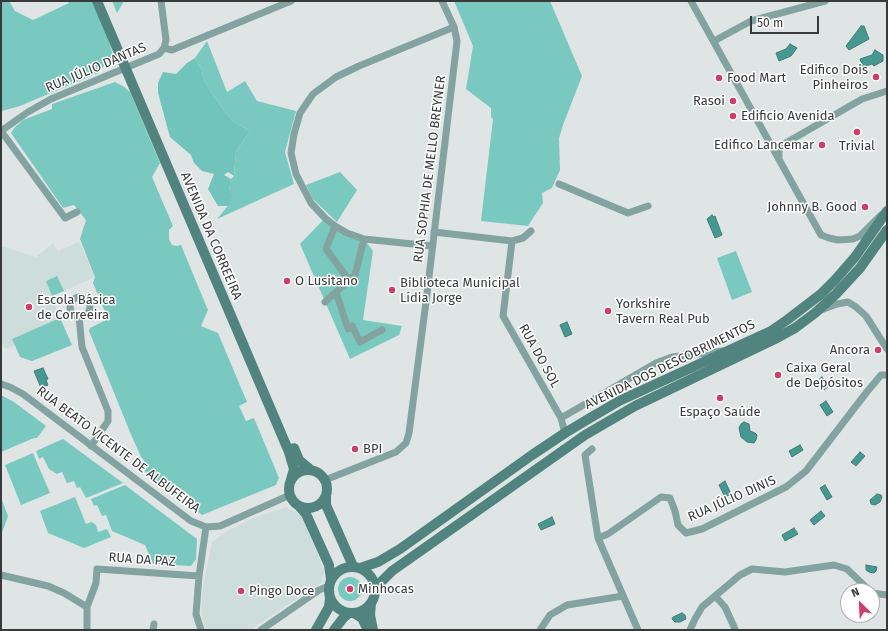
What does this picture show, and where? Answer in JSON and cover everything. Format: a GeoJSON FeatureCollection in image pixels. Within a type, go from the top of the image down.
{"type":"FeatureCollection","features":[{"type":"Feature","properties":{"kind":"main road","name":"AVENIDA DA CORREEIRA"},"geometry":{"type":"LineString","coordinates":[[97,1],[129,68],[299,460],[311,470]]}},
{"type":"Feature","properties":{"kind":"main road","name":"AVENIDA DA CORREEIRA"},"geometry":{"type":"LineString","coordinates":[[104,1],[129,68],[289,452],[294,469],[290,483]]}},
{"type":"Feature","properties":{"kind":"main road","name":"AVENIDA DOS DESCOBRIMENTOS"},"geometry":{"type":"LineString","coordinates":[[357,567],[378,562],[400,549],[565,433],[619,401],[771,330],[787,320],[821,294],[855,257],[887,210]]}},
{"type":"Feature","properties":{"kind":"main road","name":"AVENIDA DOS DESCOBRIMENTOS"},"geometry":{"type":"LineString","coordinates":[[375,588],[392,571],[585,435],[635,406],[795,328],[815,313],[836,294],[860,268],[887,230]]}},
{"type":"Feature","properties":{"kind":"main road"},"geometry":{"type":"LineString","coordinates":[[316,630],[329,607],[330,572],[326,559],[306,514],[290,496],[290,483],[293,476],[298,472],[306,470],[311,470],[319,474],[325,480],[327,488],[326,505],[357,567],[370,576],[375,588],[375,593],[371,603],[370,615],[373,630]]}},
{"type":"Feature","properties":{"kind":"main road"},"geometry":{"type":"LineString","coordinates":[[299,506],[311,508],[321,503],[326,496]]}},
{"type":"Feature","properties":{"kind":"main road"},"geometry":{"type":"LineString","coordinates":[[330,583],[340,570],[357,567]]}},
{"type":"Feature","properties":{"kind":"main road"},"geometry":{"type":"LineString","coordinates":[[330,598],[337,608],[362,618],[368,630]]}},
{"type":"Feature","properties":{"kind":"main road"},"geometry":{"type":"LineString","coordinates":[[334,630],[344,617],[351,613],[360,612],[371,603]]}},
{"type":"Feature","properties":{"kind":"street"},"geometry":{"type":"LineString","coordinates":[[161,1],[166,40],[164,48]]}},
{"type":"Feature","properties":{"kind":"street","name":"RUA JÚLIO DANTAS"},"geometry":{"type":"LineString","coordinates":[[1,131],[28,112],[51,99],[129,68],[159,54],[164,48],[172,50],[291,1]]}},
{"type":"Feature","properties":{"kind":"street","name":"RUA SOPHIA DE MELLO BREYNER"},"geometry":{"type":"LineString","coordinates":[[325,480],[396,452],[406,443],[411,418],[457,41],[454,28],[442,1]]}},
{"type":"Feature","properties":{"kind":"street"},"geometry":{"type":"LineString","coordinates":[[691,1],[821,235],[829,238],[846,240],[860,236],[887,210]]}},
{"type":"Feature","properties":{"kind":"street"},"geometry":{"type":"LineString","coordinates":[[714,41],[751,21],[824,1]]}},
{"type":"Feature","properties":{"kind":"street"},"geometry":{"type":"LineString","coordinates":[[432,246],[364,239],[347,234],[335,226],[311,203],[296,174],[291,153],[294,134],[300,113],[313,94],[336,77],[359,66],[454,28]]}},
{"type":"Feature","properties":{"kind":"street"},"geometry":{"type":"LineString","coordinates":[[779,159],[779,149],[784,144],[862,99],[887,91]]}},
{"type":"Feature","properties":{"kind":"street"},"geometry":{"type":"LineString","coordinates":[[1,131],[65,218],[77,212]]}},
{"type":"Feature","properties":{"kind":"street"},"geometry":{"type":"LineString","coordinates":[[559,184],[628,213],[648,206]]}},
{"type":"Feature","properties":{"kind":"street"},"geometry":{"type":"LineString","coordinates":[[335,226],[326,249],[349,280]]}},
{"type":"Feature","properties":{"kind":"street"},"geometry":{"type":"LineString","coordinates":[[434,232],[512,241],[523,238],[531,231]]}},
{"type":"Feature","properties":{"kind":"street"},"geometry":{"type":"LineString","coordinates":[[325,302],[355,275],[364,239]]}},
{"type":"Feature","properties":{"kind":"street","name":"RUA DO SOL"},"geometry":{"type":"LineString","coordinates":[[512,241],[503,316],[561,418],[565,433]]}},
{"type":"Feature","properties":{"kind":"street"},"geometry":{"type":"LineString","coordinates":[[336,292],[348,329],[352,326],[360,342],[382,330]]}},
{"type":"Feature","properties":{"kind":"street"},"geometry":{"type":"LineString","coordinates":[[815,313],[837,304],[848,302],[866,316],[887,349]]}},
{"type":"Feature","properties":{"kind":"street"},"geometry":{"type":"LineString","coordinates":[[79,317],[82,347],[108,411],[108,421],[91,446]]}},
{"type":"Feature","properties":{"kind":"street"},"geometry":{"type":"LineString","coordinates":[[561,418],[656,363],[672,358],[726,351]]}},
{"type":"Feature","properties":{"kind":"street","name":"RUA JÚLIO DINIS"},"geometry":{"type":"LineString","coordinates":[[598,538],[608,534],[661,497],[670,498],[678,525],[686,532],[702,528],[786,487],[806,472],[881,375],[887,375]]}},
{"type":"Feature","properties":{"kind":"street","name":"RUA BEATO VICENTE DE ALBUFEIRA"},"geometry":{"type":"LineString","coordinates":[[1,384],[23,394],[191,521],[206,527],[220,526],[290,496]]}},
{"type":"Feature","properties":{"kind":"street"},"geometry":{"type":"LineString","coordinates":[[592,449],[585,455],[598,538],[638,630]]}},
{"type":"Feature","properties":{"kind":"street"},"geometry":{"type":"LineString","coordinates":[[201,630],[196,614],[199,576],[206,527]]}},
{"type":"Feature","properties":{"kind":"street"},"geometry":{"type":"LineString","coordinates":[[690,630],[694,619],[702,607],[740,575],[752,569],[785,572],[834,565],[847,570],[861,583]]}},
{"type":"Feature","properties":{"kind":"street","name":"RUA DA PAZ"},"geometry":{"type":"LineString","coordinates":[[87,630],[87,607],[96,583],[97,569],[199,576]]}},
{"type":"Feature","properties":{"kind":"street"},"geometry":{"type":"LineString","coordinates":[[1,575],[48,586],[64,593],[87,607]]}},
{"type":"Feature","properties":{"kind":"street"},"geometry":{"type":"LineString","coordinates":[[261,630],[330,583]]}},
{"type":"Feature","properties":{"kind":"street"},"geometry":{"type":"LineString","coordinates":[[540,630],[550,615],[567,605],[623,596]]}},
{"type":"Feature","properties":{"kind":"street"},"geometry":{"type":"LineString","coordinates":[[715,596],[725,607],[731,618],[734,630]]}},
{"type":"Feature","properties":{"kind":"shaded area"},"geometry":{"type":"Polygon","coordinates":[[[1,1],[9,1],[15,11],[33,20],[69,3],[68,1],[92,1],[107,35],[113,55],[98,73],[20,106],[2,111],[1,1]]]}},
{"type":"Feature","properties":{"kind":"shaded area"},"geometry":{"type":"Polygon","coordinates":[[[112,1],[124,1],[117,13],[112,1]]]}},
{"type":"Feature","properties":{"kind":"shaded area"},"geometry":{"type":"Polygon","coordinates":[[[454,1],[550,1],[582,76],[559,138],[560,170],[552,188],[542,193],[543,203],[528,226],[481,221],[493,119],[491,117],[491,108],[466,89],[473,46],[454,1]]]}},
{"type":"Feature","properties":{"kind":"shaded area"},"geometry":{"type":"Polygon","coordinates":[[[861,26],[864,26],[869,39],[849,50],[846,46],[861,26]]]}},
{"type":"Feature","properties":{"kind":"shaded area"},"geometry":{"type":"Polygon","coordinates":[[[207,41],[227,92],[245,81],[257,101],[296,111],[285,152],[294,184],[217,219],[231,202],[229,190],[231,179],[234,176],[236,151],[250,131],[234,122],[224,111],[205,83],[201,68],[195,58],[207,41]]]}},
{"type":"Feature","properties":{"kind":"shaded area"},"geometry":{"type":"Polygon","coordinates":[[[790,44],[797,48],[791,56],[779,61],[776,53],[786,49],[790,44]]]}},
{"type":"Feature","properties":{"kind":"shaded area"},"geometry":{"type":"Polygon","coordinates":[[[875,50],[883,55],[883,61],[874,66],[872,64],[863,67],[860,59],[872,55],[875,50]]]}},
{"type":"Feature","properties":{"kind":"shaded area"},"geometry":{"type":"Polygon","coordinates":[[[195,58],[201,68],[205,83],[224,111],[234,122],[250,131],[236,151],[234,176],[228,172],[224,175],[231,179],[229,190],[232,195],[231,202],[228,206],[218,206],[208,189],[214,174],[202,171],[194,163],[191,155],[170,137],[158,93],[158,83],[163,72],[176,74],[187,63],[195,58]]]}},
{"type":"Feature","properties":{"kind":"shaded area"},"geometry":{"type":"Polygon","coordinates":[[[115,82],[130,92],[160,163],[152,177],[173,226],[169,230],[169,239],[172,245],[181,245],[208,310],[201,326],[218,333],[247,402],[239,406],[246,421],[254,418],[279,478],[276,485],[202,515],[139,467],[144,460],[141,457],[130,432],[89,331],[90,328],[108,319],[93,283],[95,277],[80,239],[86,220],[74,205],[63,208],[11,133],[23,120],[52,109],[52,104],[115,82]]]}},
{"type":"Feature","properties":{"kind":"shaded area"},"geometry":{"type":"Polygon","coordinates":[[[340,172],[357,190],[337,222],[313,199],[306,185],[340,172]]]}},
{"type":"Feature","properties":{"kind":"shaded area"},"geometry":{"type":"Polygon","coordinates":[[[712,215],[713,217],[715,216],[722,235],[715,238],[707,219],[712,215]]]}},
{"type":"Feature","properties":{"kind":"shaded area"},"geometry":{"type":"Polygon","coordinates":[[[325,218],[364,239],[373,251],[363,320],[402,326],[399,335],[350,359],[300,244],[325,218]]]}},
{"type":"Feature","properties":{"kind":"shaded area","name":"Escola Básica de Correeira"},"geometry":{"type":"Polygon","coordinates":[[[79,242],[95,277],[52,296],[72,345],[32,361],[20,357],[15,345],[5,349],[1,341],[1,246],[36,257],[53,243],[58,251],[79,242]]]}},
{"type":"Feature","properties":{"kind":"shaded area"},"geometry":{"type":"Polygon","coordinates":[[[736,251],[752,292],[732,300],[717,258],[736,251]]]}},
{"type":"Feature","properties":{"kind":"shaded area"},"geometry":{"type":"Polygon","coordinates":[[[57,276],[64,291],[52,296],[46,281],[57,276]]]}},
{"type":"Feature","properties":{"kind":"shaded area"},"geometry":{"type":"Polygon","coordinates":[[[60,318],[72,345],[32,361],[20,357],[12,339],[60,318]]]}},
{"type":"Feature","properties":{"kind":"shaded area"},"geometry":{"type":"Polygon","coordinates":[[[567,322],[572,334],[565,337],[560,325],[567,322]]]}},
{"type":"Feature","properties":{"kind":"shaded area"},"geometry":{"type":"Polygon","coordinates":[[[43,368],[48,379],[46,380],[48,385],[41,388],[34,371],[43,368]]]}},
{"type":"Feature","properties":{"kind":"shaded area"},"geometry":{"type":"Polygon","coordinates":[[[822,377],[829,386],[824,390],[817,381],[822,377]]]}},
{"type":"Feature","properties":{"kind":"shaded area"},"geometry":{"type":"Polygon","coordinates":[[[1,395],[14,402],[46,426],[37,438],[1,452],[1,395]]]}},
{"type":"Feature","properties":{"kind":"shaded area"},"geometry":{"type":"Polygon","coordinates":[[[826,401],[833,412],[827,416],[820,405],[826,401]]]}},
{"type":"Feature","properties":{"kind":"shaded area"},"geometry":{"type":"Polygon","coordinates":[[[744,422],[749,424],[750,431],[757,435],[754,443],[747,442],[741,437],[739,428],[744,422]]]}},
{"type":"Feature","properties":{"kind":"shaded area"},"geometry":{"type":"Polygon","coordinates":[[[63,439],[123,483],[86,498],[80,487],[77,488],[74,481],[67,483],[62,472],[57,474],[49,469],[43,457],[39,459],[36,451],[63,439]]]}},
{"type":"Feature","properties":{"kind":"shaded area"},"geometry":{"type":"Polygon","coordinates":[[[800,445],[803,450],[792,457],[789,451],[800,445]]]}},
{"type":"Feature","properties":{"kind":"shaded area"},"geometry":{"type":"Polygon","coordinates":[[[860,452],[865,456],[856,466],[851,462],[860,452]]]}},
{"type":"Feature","properties":{"kind":"shaded area"},"geometry":{"type":"Polygon","coordinates":[[[33,453],[50,493],[21,505],[5,465],[33,453]]]}},
{"type":"Feature","properties":{"kind":"shaded area"},"geometry":{"type":"Polygon","coordinates":[[[725,481],[731,494],[725,497],[719,485],[725,481]]]}},
{"type":"Feature","properties":{"kind":"shaded area"},"geometry":{"type":"Polygon","coordinates":[[[125,485],[197,539],[196,559],[191,566],[153,564],[145,545],[112,531],[106,515],[102,516],[97,505],[94,506],[91,499],[125,485]]]}},
{"type":"Feature","properties":{"kind":"shaded area"},"geometry":{"type":"Polygon","coordinates":[[[825,485],[832,497],[827,500],[820,488],[825,485]]]}},
{"type":"Feature","properties":{"kind":"shaded area"},"geometry":{"type":"Polygon","coordinates":[[[877,494],[881,495],[882,497],[880,502],[875,505],[871,504],[870,500],[877,494]]]}},
{"type":"Feature","properties":{"kind":"shaded area"},"geometry":{"type":"Polygon","coordinates":[[[75,497],[86,524],[92,522],[96,525],[98,532],[107,529],[111,537],[84,548],[48,533],[40,511],[75,497]]]}},
{"type":"Feature","properties":{"kind":"shaded area"},"geometry":{"type":"Polygon","coordinates":[[[1,498],[8,516],[2,533],[1,533],[1,498]]]}},
{"type":"Feature","properties":{"kind":"shaded area"},"geometry":{"type":"Polygon","coordinates":[[[286,507],[301,515],[324,572],[321,583],[250,630],[205,630],[201,608],[203,587],[212,542],[226,532],[251,519],[286,507]]]}},
{"type":"Feature","properties":{"kind":"shaded area"},"geometry":{"type":"Polygon","coordinates":[[[821,511],[825,516],[814,525],[810,520],[821,511]]]}},
{"type":"Feature","properties":{"kind":"shaded area"},"geometry":{"type":"Polygon","coordinates":[[[552,517],[555,524],[541,530],[538,524],[552,517]]]}},
{"type":"Feature","properties":{"kind":"shaded area"},"geometry":{"type":"Polygon","coordinates":[[[794,528],[798,534],[785,541],[782,535],[794,528]]]}},
{"type":"Feature","properties":{"kind":"shaded area"},"geometry":{"type":"Polygon","coordinates":[[[866,565],[877,567],[876,571],[874,573],[869,572],[866,570],[866,565]]]}},
{"type":"Feature","properties":{"kind":"shaded area"},"geometry":{"type":"Polygon","coordinates":[[[350,577],[355,578],[361,584],[361,594],[355,600],[350,601],[345,600],[339,594],[338,589],[339,584],[345,578],[350,577]]]}},
{"type":"Feature","properties":{"kind":"shaded area"},"geometry":{"type":"Polygon","coordinates":[[[682,613],[685,615],[686,619],[680,622],[675,622],[672,619],[673,617],[682,613]]]}},
{"type":"Feature","properties":{"kind":"place","name":"Edifico Dois Pinheiros"},"geometry":{"type":"Point","coordinates":[876,77]}},
{"type":"Feature","properties":{"kind":"place","name":"Food Mart"},"geometry":{"type":"Point","coordinates":[719,78]}},
{"type":"Feature","properties":{"kind":"place","name":"Rasoi"},"geometry":{"type":"Point","coordinates":[733,101]}},
{"type":"Feature","properties":{"kind":"place","name":"Edificio Avenida"},"geometry":{"type":"Point","coordinates":[733,116]}},
{"type":"Feature","properties":{"kind":"place","name":"Trivial"},"geometry":{"type":"Point","coordinates":[857,132]}},
{"type":"Feature","properties":{"kind":"place","name":"Edifico Lancemar"},"geometry":{"type":"Point","coordinates":[822,145]}},
{"type":"Feature","properties":{"kind":"place","name":"Johnny B. Good"},"geometry":{"type":"Point","coordinates":[865,207]}},
{"type":"Feature","properties":{"kind":"place","name":"O Lusitano"},"geometry":{"type":"Point","coordinates":[287,281]}},
{"type":"Feature","properties":{"kind":"place","name":"Biblioteca Municipal Lídia Jorge"},"geometry":{"type":"Point","coordinates":[392,290]}},
{"type":"Feature","properties":{"kind":"place","name":"Escola Básica de Correeira"},"geometry":{"type":"Point","coordinates":[29,307]}},
{"type":"Feature","properties":{"kind":"place","name":"Yorkshire Tavern Real Pub"},"geometry":{"type":"Point","coordinates":[608,311]}},
{"type":"Feature","properties":{"kind":"place","name":"Ancora"},"geometry":{"type":"Point","coordinates":[878,350]}},
{"type":"Feature","properties":{"kind":"place","name":"Caixa Geral de Depósitos"},"geometry":{"type":"Point","coordinates":[778,375]}},
{"type":"Feature","properties":{"kind":"place","name":"Espaço Saúde"},"geometry":{"type":"Point","coordinates":[720,398]}},
{"type":"Feature","properties":{"kind":"place","name":"BPI"},"geometry":{"type":"Point","coordinates":[355,449]}},
{"type":"Feature","properties":{"kind":"place","name":"Minhocas"},"geometry":{"type":"Point","coordinates":[350,589]}},
{"type":"Feature","properties":{"kind":"place","name":"Pingo Doce"},"geometry":{"type":"Point","coordinates":[241,591]}}]}
